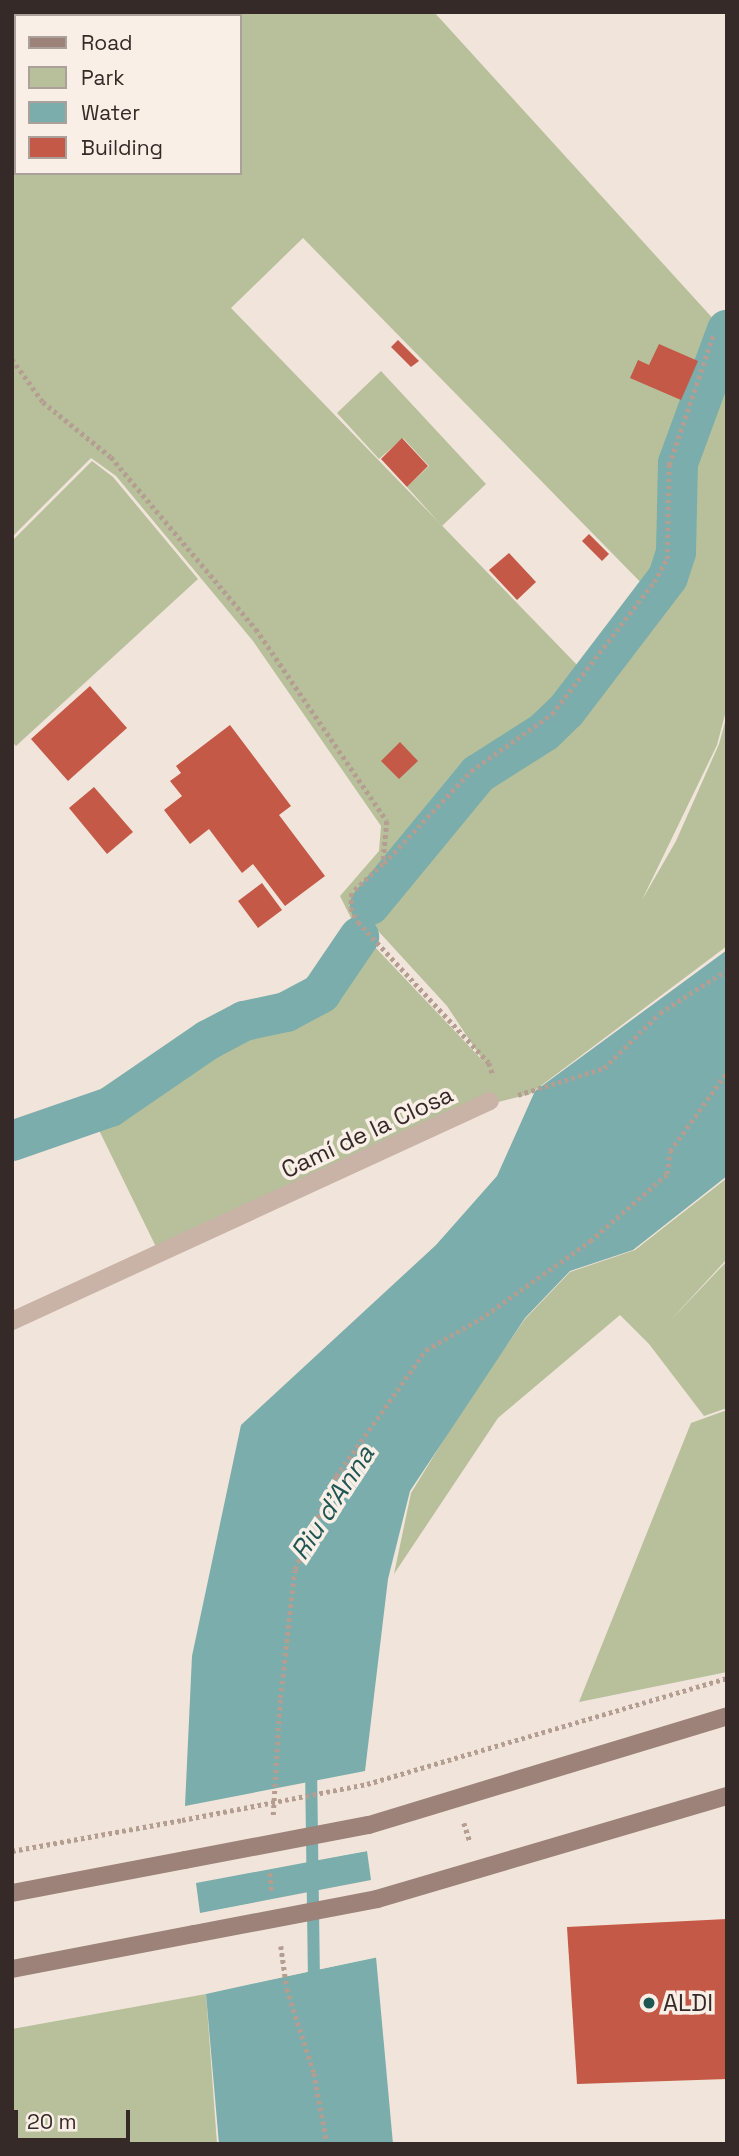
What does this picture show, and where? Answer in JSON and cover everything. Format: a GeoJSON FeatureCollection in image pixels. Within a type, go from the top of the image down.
{"type":"FeatureCollection","features":[{"type":"Feature","properties":{"kind":"main road"},"geometry":{"type":"LineString","coordinates":[[12,1893],[369,1825],[727,1716]]}},
{"type":"Feature","properties":{"kind":"main road"},"geometry":{"type":"LineString","coordinates":[[12,1969],[377,1899],[727,1796]]}},
{"type":"Feature","properties":{"kind":"street","name":"Camí de la Closa"},"geometry":{"type":"LineString","coordinates":[[12,1321],[490,1101]]}},
{"type":"Feature","properties":{"kind":"path"},"geometry":{"type":"LineString","coordinates":[[490,1101],[496,1082],[489,1063],[354,915],[352,893],[471,771],[552,713],[654,582],[667,559],[669,465],[714,333]]}},
{"type":"Feature","properties":{"kind":"path"},"geometry":{"type":"LineString","coordinates":[[12,359],[43,401],[111,457],[256,629],[387,821],[389,839],[383,864]]}},
{"type":"Feature","properties":{"kind":"path","name":"Camí de la Closa"},"geometry":{"type":"LineString","coordinates":[[490,1101],[604,1068],[660,1013],[727,970]]}},
{"type":"Feature","properties":{"kind":"path"},"geometry":{"type":"LineString","coordinates":[[273,1821],[280,1698],[295,1569],[336,1476],[426,1350],[480,1319],[590,1241],[667,1174],[670,1151],[727,1072]]}},
{"type":"Feature","properties":{"kind":"path"},"geometry":{"type":"LineString","coordinates":[[12,1851],[367,1784],[727,1678]]}},
{"type":"Feature","properties":{"kind":"path"},"geometry":{"type":"LineString","coordinates":[[270,1862],[273,1900]]}},
{"type":"Feature","properties":{"kind":"path"},"geometry":{"type":"LineString","coordinates":[[279,1938],[287,1989],[314,2073],[327,2144]]}},
{"type":"Feature","properties":{"kind":"green space"},"geometry":{"type":"Polygon","coordinates":[[[12,12],[52,14],[14,14],[14,175],[242,175],[242,14],[212,14],[214,12],[434,12],[727,334],[727,707],[717,745],[642,900],[676,841],[719,744],[727,715],[727,946],[530,1094],[490,1104],[158,1251],[95,1122],[244,1028],[232,1005],[243,1009],[273,1004],[313,979],[355,926],[340,896],[379,851],[381,826],[253,641],[116,476],[91,458],[12,537],[12,12]],[[303,238],[231,308],[580,668],[478,778],[545,734],[568,712],[655,597],[303,238]],[[369,921],[355,926],[484,1062],[447,1006],[369,921]]]}},
{"type":"Feature","properties":{"kind":"green space"},"geometry":{"type":"Polygon","coordinates":[[[381,371],[486,484],[442,526],[407,487],[429,466],[403,438],[379,459],[337,413],[381,371]]]}},
{"type":"Feature","properties":{"kind":"green space"},"geometry":{"type":"Polygon","coordinates":[[[92,461],[113,477],[198,579],[16,746],[12,742],[12,541],[92,461]]]}},
{"type":"Feature","properties":{"kind":"green space"},"geometry":{"type":"Polygon","coordinates":[[[727,1178],[727,1259],[667,1324],[727,1261],[727,1408],[704,1416],[649,1344],[620,1315],[498,1418],[394,1574],[411,1493],[467,1402],[525,1319],[570,1272],[635,1250],[727,1178]]]}},
{"type":"Feature","properties":{"kind":"green space"},"geometry":{"type":"Polygon","coordinates":[[[727,1410],[727,1672],[579,1702],[691,1423],[727,1410]]]}},
{"type":"Feature","properties":{"kind":"green space"},"geometry":{"type":"Polygon","coordinates":[[[206,1994],[217,2144],[12,2144],[12,2029],[206,1994]]]}},
{"type":"Feature","properties":{"kind":"water"},"geometry":{"type":"Polygon","coordinates":[[[727,950],[727,1176],[633,1250],[570,1271],[525,1318],[410,1491],[388,1579],[365,1771],[185,1806],[192,1656],[241,1425],[436,1245],[497,1176],[535,1091],[727,950]]]}},
{"type":"Feature","properties":{"kind":"water"},"geometry":{"type":"Polygon","coordinates":[[[367,1851],[371,1880],[200,1913],[196,1883],[367,1851]]]}},
{"type":"Feature","properties":{"kind":"water"},"geometry":{"type":"Polygon","coordinates":[[[376,1957],[393,2144],[219,2144],[206,1994],[376,1957]]]}},
{"type":"Feature","properties":{"kind":"pier"},"geometry":{"type":"Polygon","coordinates":[[[364,1772],[354,1777],[183,1808],[364,1772]]]}},
{"type":"Feature","properties":{"kind":"pier"},"geometry":{"type":"Polygon","coordinates":[[[367,1848],[367,1851],[193,1881],[195,1880],[367,1848]]]}},
{"type":"Feature","properties":{"kind":"pier"},"geometry":{"type":"Polygon","coordinates":[[[371,1881],[372,1884],[197,1914],[371,1881]]]}},
{"type":"Feature","properties":{"kind":"pier"},"geometry":{"type":"Polygon","coordinates":[[[375,1954],[379,1957],[206,1993],[206,1990],[375,1954]]]}},
{"type":"Feature","properties":{"kind":"building"},"geometry":{"type":"Polygon","coordinates":[[[398,340],[419,361],[411,367],[391,347],[398,340]]]}},
{"type":"Feature","properties":{"kind":"building"},"geometry":{"type":"Polygon","coordinates":[[[659,344],[698,361],[681,400],[630,378],[638,360],[649,365],[659,344]]]}},
{"type":"Feature","properties":{"kind":"building"},"geometry":{"type":"Polygon","coordinates":[[[402,438],[428,466],[407,487],[381,459],[402,438]]]}},
{"type":"Feature","properties":{"kind":"building"},"geometry":{"type":"Polygon","coordinates":[[[589,534],[609,554],[602,561],[582,541],[589,534]]]}},
{"type":"Feature","properties":{"kind":"building"},"geometry":{"type":"Polygon","coordinates":[[[509,553],[536,582],[517,600],[489,570],[509,553]]]}},
{"type":"Feature","properties":{"kind":"building"},"geometry":{"type":"Polygon","coordinates":[[[90,686],[127,728],[68,781],[31,739],[90,686]]]}},
{"type":"Feature","properties":{"kind":"building"},"geometry":{"type":"Polygon","coordinates":[[[230,725],[291,806],[279,815],[325,876],[285,906],[253,864],[242,873],[209,829],[190,844],[164,810],[182,796],[170,781],[181,773],[176,766],[230,725]]]}},
{"type":"Feature","properties":{"kind":"building"},"geometry":{"type":"Polygon","coordinates":[[[400,742],[418,761],[399,779],[381,761],[400,742]]]}},
{"type":"Feature","properties":{"kind":"building"},"geometry":{"type":"Polygon","coordinates":[[[94,787],[133,832],[107,854],[69,808],[94,787]]]}},
{"type":"Feature","properties":{"kind":"building"},"geometry":{"type":"Polygon","coordinates":[[[262,883],[282,910],[258,928],[238,901],[262,883]]]}},
{"type":"Feature","properties":{"kind":"building","name":"ALDI"},"geometry":{"type":"Polygon","coordinates":[[[727,1919],[727,2079],[577,2084],[567,1927],[727,1919]]]}},
{"type":"Feature","properties":{"kind":"waterway"},"geometry":{"type":"LineString","coordinates":[[370,905],[478,774],[544,732],[566,711],[668,577],[676,552],[678,463],[727,330]]}},
{"type":"Feature","properties":{"kind":"waterway"},"geometry":{"type":"LineString","coordinates":[[12,1141],[110,1107],[208,1040],[244,1021],[286,1012],[321,993],[359,937]]}},
{"type":"Feature","properties":{"kind":"waterway","name":"Riu d'Anna"},"geometry":{"type":"LineString","coordinates":[[311,1766],[314,1986]]}},
{"type":"Feature","properties":{"kind":"place","name":"ALDI"},"geometry":{"type":"Point","coordinates":[649,2003]}}]}
